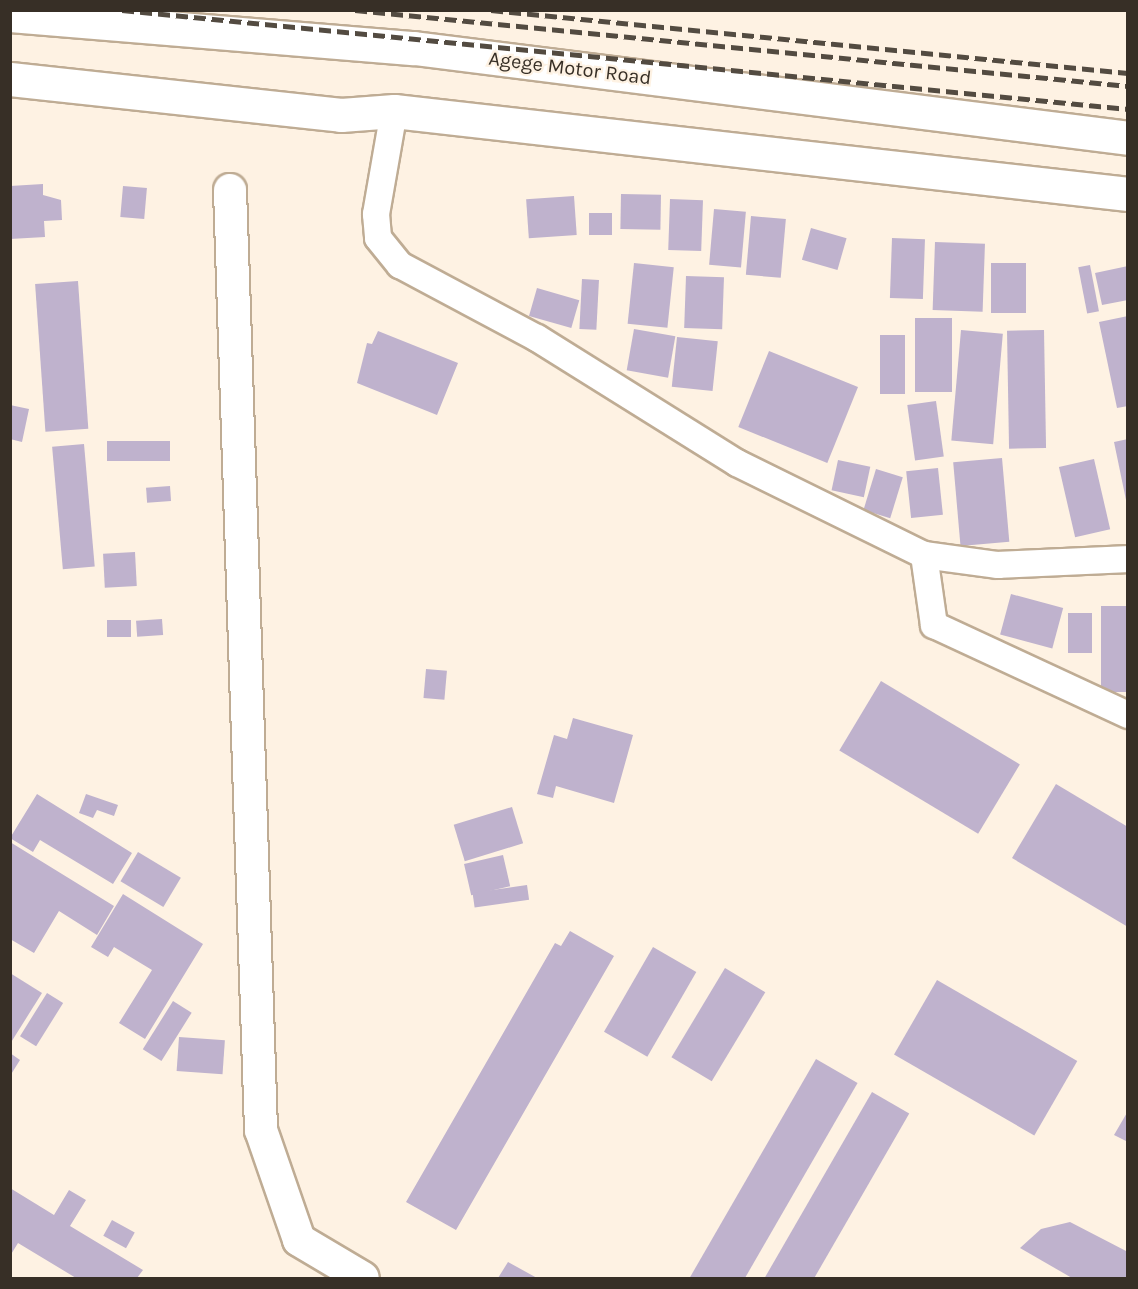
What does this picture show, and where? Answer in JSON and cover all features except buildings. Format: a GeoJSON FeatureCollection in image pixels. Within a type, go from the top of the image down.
{"type":"FeatureCollection","features":[{"type":"Feature","properties":{"kind":"highway","name":"Agege Motor Road"},"geometry":{"type":"LineString","coordinates":[[10,15],[414,48],[1128,138]]}},
{"type":"Feature","properties":{"kind":"highway"},"geometry":{"type":"LineString","coordinates":[[10,79],[341,115],[394,111],[1128,194]]}},
{"type":"Feature","properties":{"kind":"street"},"geometry":{"type":"LineString","coordinates":[[394,111],[376,214],[378,238],[400,265],[537,338],[737,463],[924,555],[998,565],[1128,559]]}},
{"type":"Feature","properties":{"kind":"street"},"geometry":{"type":"LineString","coordinates":[[230,190],[261,1130],[298,1240],[363,1278]]}},
{"type":"Feature","properties":{"kind":"street"},"geometry":{"type":"LineString","coordinates":[[924,555],[934,625],[1128,715]]}},
{"type":"Feature","properties":{"kind":"railway"},"geometry":{"type":"LineString","coordinates":[[122,10],[1128,109]]}},
{"type":"Feature","properties":{"kind":"railway"},"geometry":{"type":"LineString","coordinates":[[355,10],[1128,86]]}},
{"type":"Feature","properties":{"kind":"railway"},"geometry":{"type":"LineString","coordinates":[[491,10],[1128,73]]}}]}
